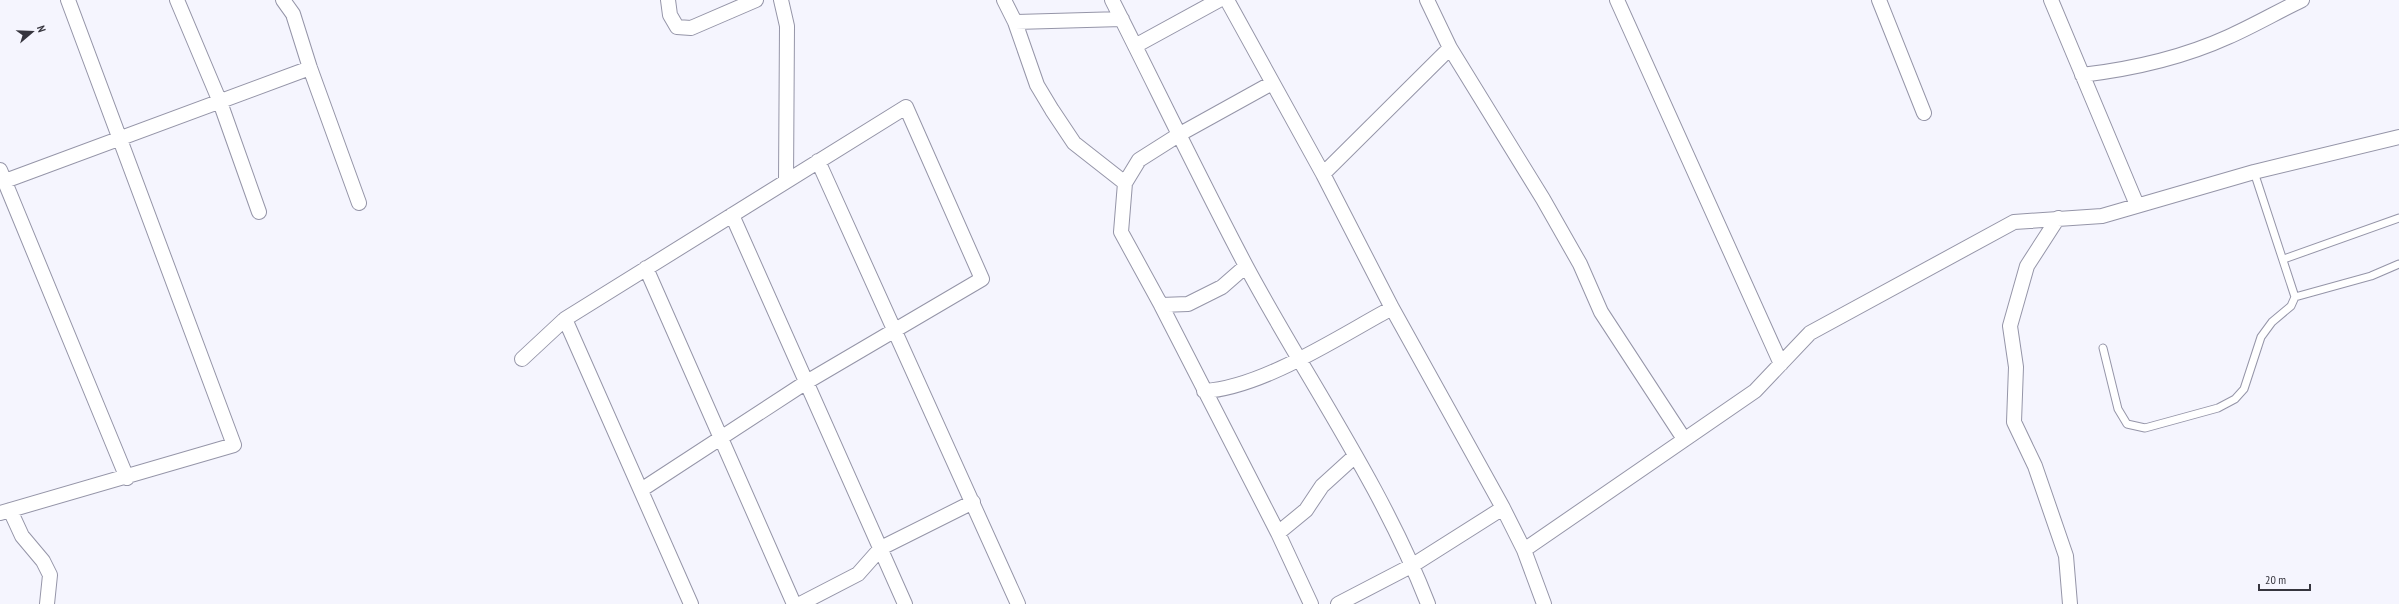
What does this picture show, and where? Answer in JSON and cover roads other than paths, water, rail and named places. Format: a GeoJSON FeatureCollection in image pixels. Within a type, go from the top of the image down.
{"type":"FeatureCollection","features":[{"type":"Feature","properties":{"kind":"street"},"geometry":{"type":"LineString","coordinates":[[47,604],[50,575],[43,561],[22,536],[5,512],[127,478],[234,445],[68,0]]}},
{"type":"Feature","properties":{"kind":"street"},"geometry":{"type":"LineString","coordinates":[[177,0],[220,102],[259,212]]}},
{"type":"Feature","properties":{"kind":"street"},"geometry":{"type":"LineString","coordinates":[[283,0],[293,14],[310,68],[359,203]]}},
{"type":"Feature","properties":{"kind":"street"},"geometry":{"type":"LineString","coordinates":[[668,0],[670,15],[677,27],[691,28],[756,0]]}},
{"type":"Feature","properties":{"kind":"street"},"geometry":{"type":"LineString","coordinates":[[780,0],[787,26],[786,182]]}},
{"type":"Feature","properties":{"kind":"street"},"geometry":{"type":"LineString","coordinates":[[1004,0],[1015,22],[1037,85],[1074,143],[1125,183]]}},
{"type":"Feature","properties":{"kind":"street"},"geometry":{"type":"LineString","coordinates":[[1112,0],[1246,266],[1355,456],[1413,565],[1428,604]]}},
{"type":"Feature","properties":{"kind":"street"},"geometry":{"type":"LineString","coordinates":[[1135,46],[1219,0]]}},
{"type":"Feature","properties":{"kind":"street"},"geometry":{"type":"LineString","coordinates":[[1227,0],[1323,174],[1392,308],[1502,508],[1524,550],[1544,604]]}},
{"type":"Feature","properties":{"kind":"street"},"geometry":{"type":"LineString","coordinates":[[1427,0],[1450,48],[1543,199],[1580,264],[1601,312],[1684,439]]}},
{"type":"Feature","properties":{"kind":"street"},"geometry":{"type":"LineString","coordinates":[[1617,0],[1781,364]]}},
{"type":"Feature","properties":{"kind":"street"},"geometry":{"type":"LineString","coordinates":[[1879,0],[1924,113]]}},
{"type":"Feature","properties":{"kind":"street"},"geometry":{"type":"LineString","coordinates":[[2051,0],[2137,205]]}},
{"type":"Feature","properties":{"kind":"street"},"geometry":{"type":"LineString","coordinates":[[2082,75],[2117,71],[2177,56],[2226,38],[2302,0]]}},
{"type":"Feature","properties":{"kind":"street"},"geometry":{"type":"LineString","coordinates":[[1015,22],[1122,19]]}},
{"type":"Feature","properties":{"kind":"street"},"geometry":{"type":"LineString","coordinates":[[1323,174],[1450,48]]}},
{"type":"Feature","properties":{"kind":"street"},"geometry":{"type":"LineString","coordinates":[[127,478],[2,176],[119,140],[310,68]]}},
{"type":"Feature","properties":{"kind":"street"},"geometry":{"type":"LineString","coordinates":[[1272,83],[1180,134],[1139,160],[1125,183],[1121,232],[1161,305],[1278,533],[1311,604]]}},
{"type":"Feature","properties":{"kind":"street"},"geometry":{"type":"LineString","coordinates":[[522,359],[565,319],[906,107],[982,279],[805,383],[641,490]]}},
{"type":"Feature","properties":{"kind":"street"},"geometry":{"type":"LineString","coordinates":[[1524,550],[1755,391],[1810,333],[2014,222],[2102,216],[2254,172],[2399,137]]}},
{"type":"Feature","properties":{"kind":"street"},"geometry":{"type":"LineString","coordinates":[[818,162],[895,329],[1018,604]]}},
{"type":"Feature","properties":{"kind":"street"},"geometry":{"type":"LineString","coordinates":[[732,215],[805,383],[881,548],[904,604]]}},
{"type":"Feature","properties":{"kind":"street"},"geometry":{"type":"LineString","coordinates":[[2058,218],[2027,266],[2010,326],[2016,367],[2014,422],[2035,466],[2066,556],[2070,604]]}},
{"type":"Feature","properties":{"kind":"street"},"geometry":{"type":"LineString","coordinates":[[1161,305],[1188,304],[1222,287],[1246,266]]}},
{"type":"Feature","properties":{"kind":"street"},"geometry":{"type":"LineString","coordinates":[[646,268],[722,436],[794,604]]}},
{"type":"Feature","properties":{"kind":"street"},"geometry":{"type":"LineString","coordinates":[[1204,391],[1223,390],[1300,359],[1392,308]]}},
{"type":"Feature","properties":{"kind":"street"},"geometry":{"type":"LineString","coordinates":[[565,319],[691,604]]}},
{"type":"Feature","properties":{"kind":"street"},"geometry":{"type":"LineString","coordinates":[[1278,533],[1306,510],[1322,486],[1355,456]]}},
{"type":"Feature","properties":{"kind":"street"},"geometry":{"type":"LineString","coordinates":[[800,604],[858,574],[881,548],[973,502]]}},
{"type":"Feature","properties":{"kind":"street"},"geometry":{"type":"LineString","coordinates":[[1338,604],[1413,565],[1502,508]]}},
{"type":"Feature","properties":{"kind":"lane"},"geometry":{"type":"LineString","coordinates":[[2254,172],[2296,297]]}},
{"type":"Feature","properties":{"kind":"lane"},"geometry":{"type":"LineString","coordinates":[[2284,259],[2399,218]]}},
{"type":"Feature","properties":{"kind":"lane"},"geometry":{"type":"LineString","coordinates":[[2103,348],[2118,409],[2127,424],[2145,428],[2218,408],[2236,398],[2244,389],[2261,337],[2272,322],[2291,306],[2296,297],[2371,276],[2399,264]]}}]}
